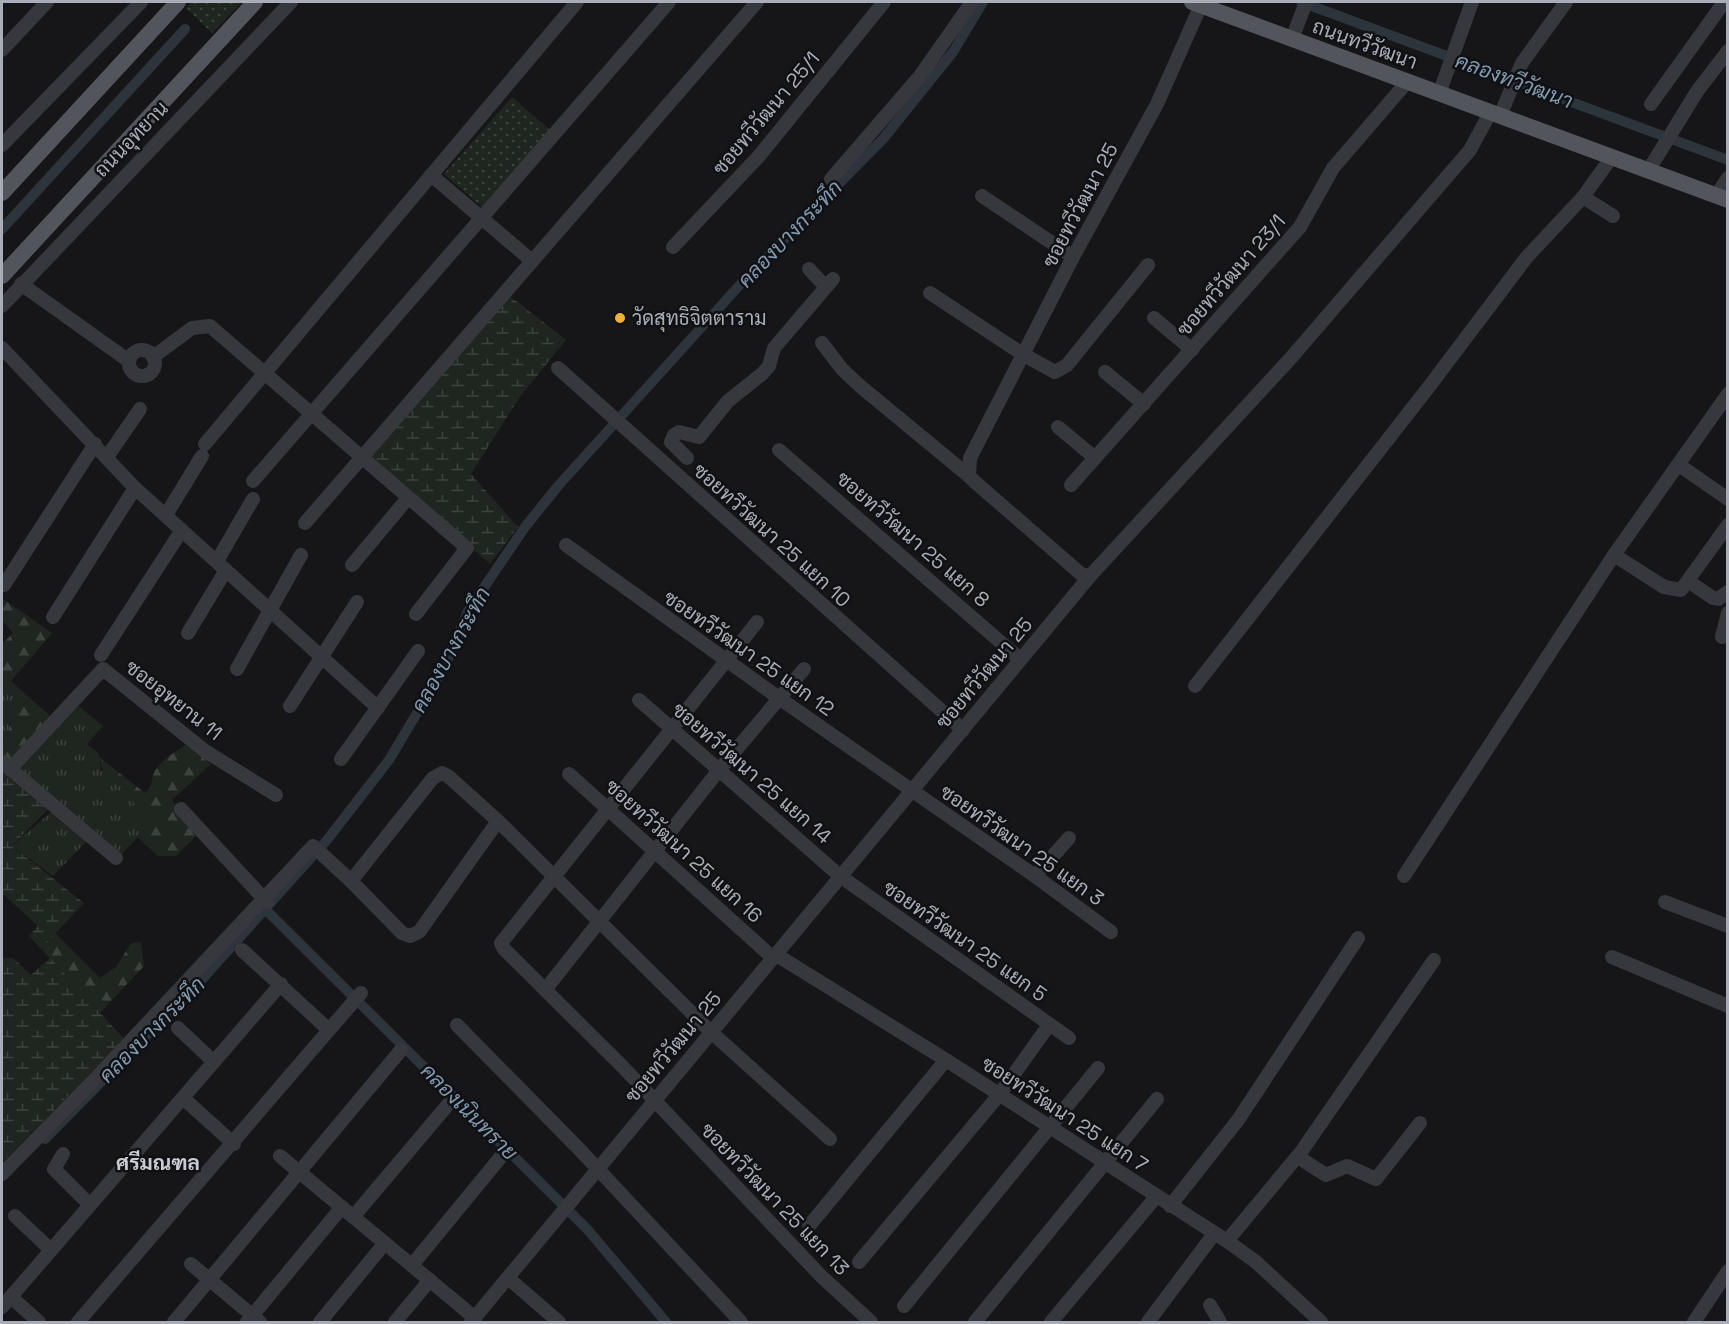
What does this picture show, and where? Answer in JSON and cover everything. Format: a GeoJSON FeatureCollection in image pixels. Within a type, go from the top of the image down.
{"type":"FeatureCollection","features":[{"type":"Feature","properties":{"kind":"main road"},"geometry":{"type":"LineString","coordinates":[[2,192],[178,2]]}},
{"type":"Feature","properties":{"kind":"main road","name":"ถนนอุทยาน"},"geometry":{"type":"LineString","coordinates":[[2,276],[255,2]]}},
{"type":"Feature","properties":{"kind":"main road","name":"ถนนทวีวัฒนา"},"geometry":{"type":"LineString","coordinates":[[1196,3],[1722,198]]}},
{"type":"Feature","properties":{"kind":"street"},"geometry":{"type":"LineString","coordinates":[[2,50],[47,2]]}},
{"type":"Feature","properties":{"kind":"street"},"geometry":{"type":"LineString","coordinates":[[2,145],[141,2]]}},
{"type":"Feature","properties":{"kind":"street","name":"ถนนอุทยาน"},"geometry":{"type":"LineString","coordinates":[[2,306],[291,2]]}},
{"type":"Feature","properties":{"kind":"street"},"geometry":{"type":"LineString","coordinates":[[166,515],[203,450],[264,373],[577,2]]}},
{"type":"Feature","properties":{"kind":"street"},"geometry":{"type":"LineString","coordinates":[[254,481],[669,2]]}},
{"type":"Feature","properties":{"kind":"street"},"geometry":{"type":"LineString","coordinates":[[305,523],[757,2]]}},
{"type":"Feature","properties":{"kind":"street","name":"ซอยทวีวัฒนา 25/1"},"geometry":{"type":"LineString","coordinates":[[673,247],[759,156],[884,2]]}},
{"type":"Feature","properties":{"kind":"street"},"geometry":{"type":"LineString","coordinates":[[831,179],[917,80],[959,24],[972,2]]}},
{"type":"Feature","properties":{"kind":"street"},"geometry":{"type":"LineString","coordinates":[[1292,39],[1306,2]]}},
{"type":"Feature","properties":{"kind":"street"},"geometry":{"type":"LineString","coordinates":[[1439,94],[1472,2]]}},
{"type":"Feature","properties":{"kind":"street","name":"ซอยทวีวัฒนา 25"},"geometry":{"type":"LineString","coordinates":[[473,1320],[1090,576],[1290,359],[1470,150],[1509,94],[1522,63],[1566,2]]}},
{"type":"Feature","properties":{"kind":"street","name":"ซอยทวีวัฒนา 25"},"geometry":{"type":"LineString","coordinates":[[969,476],[970,458],[1073,257],[1157,104],[1196,3]]}},
{"type":"Feature","properties":{"kind":"street"},"geometry":{"type":"LineString","coordinates":[[1651,104],[1722,5],[1728,3]]}},
{"type":"Feature","properties":{"kind":"street"},"geometry":{"type":"LineString","coordinates":[[1648,171],[1698,90],[1728,51]]}},
{"type":"Feature","properties":{"kind":"street","name":"ซอยทวีวัฒนา 23/1"},"geometry":{"type":"LineString","coordinates":[[1071,485],[1300,227],[1333,168],[1407,82]]}},
{"type":"Feature","properties":{"kind":"street"},"geometry":{"type":"LineString","coordinates":[[1195,686],[1428,388],[1526,258],[1583,197],[1611,158]]}},
{"type":"Feature","properties":{"kind":"street"},"geometry":{"type":"LineString","coordinates":[[431,175],[532,261]]}},
{"type":"Feature","properties":{"kind":"street"},"geometry":{"type":"LineString","coordinates":[[1722,198],[1728,178]]}},
{"type":"Feature","properties":{"kind":"street"},"geometry":{"type":"LineString","coordinates":[[982,196],[1073,257]]}},
{"type":"Feature","properties":{"kind":"street"},"geometry":{"type":"LineString","coordinates":[[1583,197],[1613,216]]}},
{"type":"Feature","properties":{"kind":"street"},"geometry":{"type":"LineString","coordinates":[[930,293],[1047,369],[1060,371],[1148,265]]}},
{"type":"Feature","properties":{"kind":"street"},"geometry":{"type":"LineString","coordinates":[[677,477],[699,436],[728,401],[769,366],[774,348],[830,283],[809,269]]}},
{"type":"Feature","properties":{"kind":"street"},"geometry":{"type":"LineString","coordinates":[[21,284],[129,362],[133,372],[143,376],[153,370],[153,357],[146,350],[135,352],[129,362]]}},
{"type":"Feature","properties":{"kind":"street"},"geometry":{"type":"LineString","coordinates":[[1154,318],[1192,350]]}},
{"type":"Feature","properties":{"kind":"street"},"geometry":{"type":"LineString","coordinates":[[153,357],[192,328],[210,326],[467,548],[416,614]]}},
{"type":"Feature","properties":{"kind":"street"},"geometry":{"type":"LineString","coordinates":[[822,342],[842,369],[860,386],[969,476],[1081,574],[1090,576]]}},
{"type":"Feature","properties":{"kind":"street"},"geometry":{"type":"LineString","coordinates":[[2,348],[135,488],[378,708]]}},
{"type":"Feature","properties":{"kind":"street","name":"ซอยทวีวัฒนา 25 แยก 10"},"geometry":{"type":"LineString","coordinates":[[558,368],[677,477],[963,730]]}},
{"type":"Feature","properties":{"kind":"street"},"geometry":{"type":"LineString","coordinates":[[1105,372],[1144,404]]}},
{"type":"Feature","properties":{"kind":"street"},"geometry":{"type":"LineString","coordinates":[[1404,876],[1614,555],[1728,394]]}},
{"type":"Feature","properties":{"kind":"street"},"geometry":{"type":"LineString","coordinates":[[107,457],[140,409]]}},
{"type":"Feature","properties":{"kind":"street"},"geometry":{"type":"LineString","coordinates":[[1058,427],[1095,458]]}},
{"type":"Feature","properties":{"kind":"street"},"geometry":{"type":"LineString","coordinates":[[687,458],[671,442],[674,435],[679,432],[699,436]]}},
{"type":"Feature","properties":{"kind":"street"},"geometry":{"type":"LineString","coordinates":[[4,585],[94,444]]}},
{"type":"Feature","properties":{"kind":"street","name":"ซอยทวีวัฒนา 25 แยก 8"},"geometry":{"type":"LineString","coordinates":[[779,450],[1020,659]]}},
{"type":"Feature","properties":{"kind":"street"},"geometry":{"type":"LineString","coordinates":[[1679,465],[1728,499]]}},
{"type":"Feature","properties":{"kind":"street"},"geometry":{"type":"LineString","coordinates":[[53,617],[135,488]]}},
{"type":"Feature","properties":{"kind":"street"},"geometry":{"type":"LineString","coordinates":[[352,565],[408,498]]}},
{"type":"Feature","properties":{"kind":"street"},"geometry":{"type":"LineString","coordinates":[[188,633],[253,499]]}},
{"type":"Feature","properties":{"kind":"street"},"geometry":{"type":"LineString","coordinates":[[1614,555],[1674,590],[1681,591],[1728,525]]}},
{"type":"Feature","properties":{"kind":"street"},"geometry":{"type":"LineString","coordinates":[[101,655],[182,530]]}},
{"type":"Feature","properties":{"kind":"street","name":"ซอยทวีวัฒนา 25 แยก 12"},"geometry":{"type":"LineString","coordinates":[[566,545],[911,791]]}},
{"type":"Feature","properties":{"kind":"street"},"geometry":{"type":"LineString","coordinates":[[237,669],[301,555]]}},
{"type":"Feature","properties":{"kind":"street"},"geometry":{"type":"LineString","coordinates":[[1689,581],[1713,598],[1718,599],[1728,592]]}},
{"type":"Feature","properties":{"kind":"street"},"geometry":{"type":"LineString","coordinates":[[290,706],[357,602]]}},
{"type":"Feature","properties":{"kind":"street"},"geometry":{"type":"LineString","coordinates":[[1722,637],[1728,613]]}},
{"type":"Feature","properties":{"kind":"street"},"geometry":{"type":"LineString","coordinates":[[554,875],[757,622]]}},
{"type":"Feature","properties":{"kind":"street"},"geometry":{"type":"LineString","coordinates":[[341,759],[418,651]]}},
{"type":"Feature","properties":{"kind":"street","name":"ซอยอุทยาน 11"},"geometry":{"type":"LineString","coordinates":[[116,858],[6,765],[103,669],[205,751],[276,795]]}},
{"type":"Feature","properties":{"kind":"street"},"geometry":{"type":"LineString","coordinates":[[545,990],[656,853],[719,770],[804,669]]}},
{"type":"Feature","properties":{"kind":"street","name":"ซอยทวีวัฒนา 25 แยก 14"},"geometry":{"type":"LineString","coordinates":[[639,700],[840,876]]}},
{"type":"Feature","properties":{"kind":"street"},"geometry":{"type":"LineString","coordinates":[[351,881],[437,774],[442,773],[498,820],[711,1032],[830,1139]]}},
{"type":"Feature","properties":{"kind":"street","name":"ซอยทวีวัฒนา 25 แยก 16"},"geometry":{"type":"LineString","coordinates":[[569,774],[774,956]]}},
{"type":"Feature","properties":{"kind":"street","name":"ซอยทวีวัฒนา 25 แยก 3"},"geometry":{"type":"LineString","coordinates":[[911,791],[1035,876],[1111,932]]}},
{"type":"Feature","properties":{"kind":"street"},"geometry":{"type":"LineString","coordinates":[[181,809],[266,901]]}},
{"type":"Feature","properties":{"kind":"street"},"geometry":{"type":"LineString","coordinates":[[2,1174],[266,901],[313,846],[318,848],[402,933],[410,936],[418,932],[498,820]]}},
{"type":"Feature","properties":{"kind":"street"},"geometry":{"type":"LineString","coordinates":[[1035,876],[1068,838]]}},
{"type":"Feature","properties":{"kind":"street","name":"ซอยทวีวัฒนา 25 แยก 13"},"geometry":{"type":"LineString","coordinates":[[554,875],[501,942],[821,1276],[871,1323]]}},
{"type":"Feature","properties":{"kind":"street","name":"ซอยทวีวัฒนา 25 แยก 5"},"geometry":{"type":"LineString","coordinates":[[840,876],[1069,1038]]}},
{"type":"Feature","properties":{"kind":"street"},"geometry":{"type":"LineString","coordinates":[[1665,902],[1728,926]]}},
{"type":"Feature","properties":{"kind":"street"},"geometry":{"type":"LineString","coordinates":[[1170,1206],[1238,1119],[1358,938]]}},
{"type":"Feature","properties":{"kind":"street"},"geometry":{"type":"LineString","coordinates":[[242,950],[329,1030]]}},
{"type":"Feature","properties":{"kind":"street","name":"ซอยทวีวัฒนา 25 แยก 7"},"geometry":{"type":"LineString","coordinates":[[774,956],[946,1060],[1227,1241],[1256,1262],[1321,1323]]}},
{"type":"Feature","properties":{"kind":"street"},"geometry":{"type":"LineString","coordinates":[[1612,957],[1728,1006]]}},
{"type":"Feature","properties":{"kind":"street"},"geometry":{"type":"LineString","coordinates":[[1227,1241],[1298,1157],[1434,960]]}},
{"type":"Feature","properties":{"kind":"street"},"geometry":{"type":"LineString","coordinates":[[39,1323],[6,1302],[281,984]]}},
{"type":"Feature","properties":{"kind":"street"},"geometry":{"type":"LineString","coordinates":[[78,1323],[358,996]]}},
{"type":"Feature","properties":{"kind":"street"},"geometry":{"type":"LineString","coordinates":[[457,1025],[597,1169],[741,1323]]}},
{"type":"Feature","properties":{"kind":"street"},"geometry":{"type":"LineString","coordinates":[[859,1262],[999,1095],[1049,1025]]}},
{"type":"Feature","properties":{"kind":"street"},"geometry":{"type":"LineString","coordinates":[[178,1028],[214,1062]]}},
{"type":"Feature","properties":{"kind":"street"},"geometry":{"type":"LineString","coordinates":[[174,1323],[401,1050]]}},
{"type":"Feature","properties":{"kind":"street"},"geometry":{"type":"LineString","coordinates":[[810,1226],[946,1060]]}},
{"type":"Feature","properties":{"kind":"street"},"geometry":{"type":"LineString","coordinates":[[904,1306],[1098,1068]]}},
{"type":"Feature","properties":{"kind":"street"},"geometry":{"type":"LineString","coordinates":[[183,1098],[234,1143]]}},
{"type":"Feature","properties":{"kind":"street"},"geometry":{"type":"LineString","coordinates":[[975,1323],[1157,1099]]}},
{"type":"Feature","properties":{"kind":"street"},"geometry":{"type":"LineString","coordinates":[[353,1217],[451,1101]]}},
{"type":"Feature","properties":{"kind":"street"},"geometry":{"type":"LineString","coordinates":[[1298,1157],[1326,1175],[1347,1166],[1376,1179],[1420,1123]]}},
{"type":"Feature","properties":{"kind":"street"},"geometry":{"type":"LineString","coordinates":[[412,1265],[504,1153]]}},
{"type":"Feature","properties":{"kind":"street"},"geometry":{"type":"LineString","coordinates":[[63,1154],[54,1168],[90,1205]]}},
{"type":"Feature","properties":{"kind":"street"},"geometry":{"type":"LineString","coordinates":[[280,1156],[430,1280],[473,1320]]}},
{"type":"Feature","properties":{"kind":"street"},"geometry":{"type":"LineString","coordinates":[[1051,1323],[1156,1197]]}},
{"type":"Feature","properties":{"kind":"street"},"geometry":{"type":"LineString","coordinates":[[191,1264],[253,1320],[342,1207]]}},
{"type":"Feature","properties":{"kind":"street"},"geometry":{"type":"LineString","coordinates":[[15,1215],[51,1251]]}},
{"type":"Feature","properties":{"kind":"street"},"geometry":{"type":"LineString","coordinates":[[1148,1323],[1214,1234]]}},
{"type":"Feature","properties":{"kind":"street"},"geometry":{"type":"LineString","coordinates":[[320,1323],[385,1243]]}},
{"type":"Feature","properties":{"kind":"street"},"geometry":{"type":"LineString","coordinates":[[1694,1323],[1728,1271]]}},
{"type":"Feature","properties":{"kind":"street"},"geometry":{"type":"LineString","coordinates":[[508,1278],[559,1323]]}},
{"type":"Feature","properties":{"kind":"street"},"geometry":{"type":"LineString","coordinates":[[395,1323],[430,1280]]}},
{"type":"Feature","properties":{"kind":"street"},"geometry":{"type":"LineString","coordinates":[[1210,1305],[1220,1323]]}},
{"type":"Feature","properties":{"kind":"green space"},"geometry":{"type":"Polygon","coordinates":[[[191,2],[242,2],[212,33],[186,8],[191,2]]]}},
{"type":"Feature","properties":{"kind":"green space"},"geometry":{"type":"Polygon","coordinates":[[[512,97],[550,130],[482,207],[444,174],[512,97]]]}},
{"type":"Feature","properties":{"kind":"green space"},"geometry":{"type":"Polygon","coordinates":[[[510,296],[566,340],[519,398],[471,474],[518,527],[490,564],[368,459],[510,296]]]}},
{"type":"Feature","properties":{"kind":"green space"},"geometry":{"type":"Polygon","coordinates":[[[2,598],[52,633],[11,681],[2,679],[2,640],[4,642],[13,633],[2,620],[2,598]]]}},
{"type":"Feature","properties":{"kind":"green space"},"geometry":{"type":"Polygon","coordinates":[[[2,679],[11,681],[31,699],[15,710],[6,737],[2,738],[2,679]]]}},
{"type":"Feature","properties":{"kind":"green space"},"geometry":{"type":"Polygon","coordinates":[[[31,699],[52,717],[9,762],[2,756],[2,738],[6,737],[15,710],[31,699]]]}},
{"type":"Feature","properties":{"kind":"green space"},"geometry":{"type":"Polygon","coordinates":[[[76,704],[103,726],[87,744],[99,754],[101,771],[122,779],[137,808],[150,824],[120,856],[18,771],[21,763],[76,704]]]}},
{"type":"Feature","properties":{"kind":"green space"},"geometry":{"type":"Polygon","coordinates":[[[186,745],[211,764],[172,800],[178,811],[199,833],[176,856],[158,856],[137,837],[149,824],[137,808],[122,779],[106,781],[99,757],[145,793],[162,762],[186,745]]]}},
{"type":"Feature","properties":{"kind":"green space"},"geometry":{"type":"Polygon","coordinates":[[[2,767],[49,808],[12,846],[84,903],[41,949],[29,936],[38,926],[2,893],[2,767]]]}},
{"type":"Feature","properties":{"kind":"green space"},"geometry":{"type":"Polygon","coordinates":[[[53,810],[87,841],[53,876],[12,846],[53,810]]]}},
{"type":"Feature","properties":{"kind":"green space"},"geometry":{"type":"Polygon","coordinates":[[[55,933],[100,978],[116,967],[131,943],[141,942],[144,966],[100,1013],[41,949],[55,933]]]}},
{"type":"Feature","properties":{"kind":"green space"},"geometry":{"type":"Polygon","coordinates":[[[2,958],[13,958],[31,975],[50,958],[124,1039],[2,1163],[2,958]]]}},
{"type":"Feature","properties":{"kind":"waterway","name":"คลองบางกระทึก"},"geometry":{"type":"LineString","coordinates":[[45,1139],[205,976],[327,840],[389,760],[445,666],[468,611],[525,527],[558,486],[746,278],[883,139],[953,52],[983,2]]}},
{"type":"Feature","properties":{"kind":"waterway","name":"คลองทวีวัฒนา"},"geometry":{"type":"LineString","coordinates":[[1301,2],[1728,160]]}},
{"type":"Feature","properties":{"kind":"waterway"},"geometry":{"type":"LineString","coordinates":[[2,229],[185,29]]}},
{"type":"Feature","properties":{"kind":"waterway","name":"คลองเนินทราย"},"geometry":{"type":"LineString","coordinates":[[265,909],[587,1229],[666,1322]]}},
{"type":"Feature","properties":{"kind":"place","name":"วัดสุทธิจิตตาราม"},"geometry":{"type":"Point","coordinates":[620,318]}},
{"type":"Feature","properties":{"kind":"district","name":"ศรีมณฑล"},"geometry":{"type":"Point","coordinates":[158,1163]}}]}
